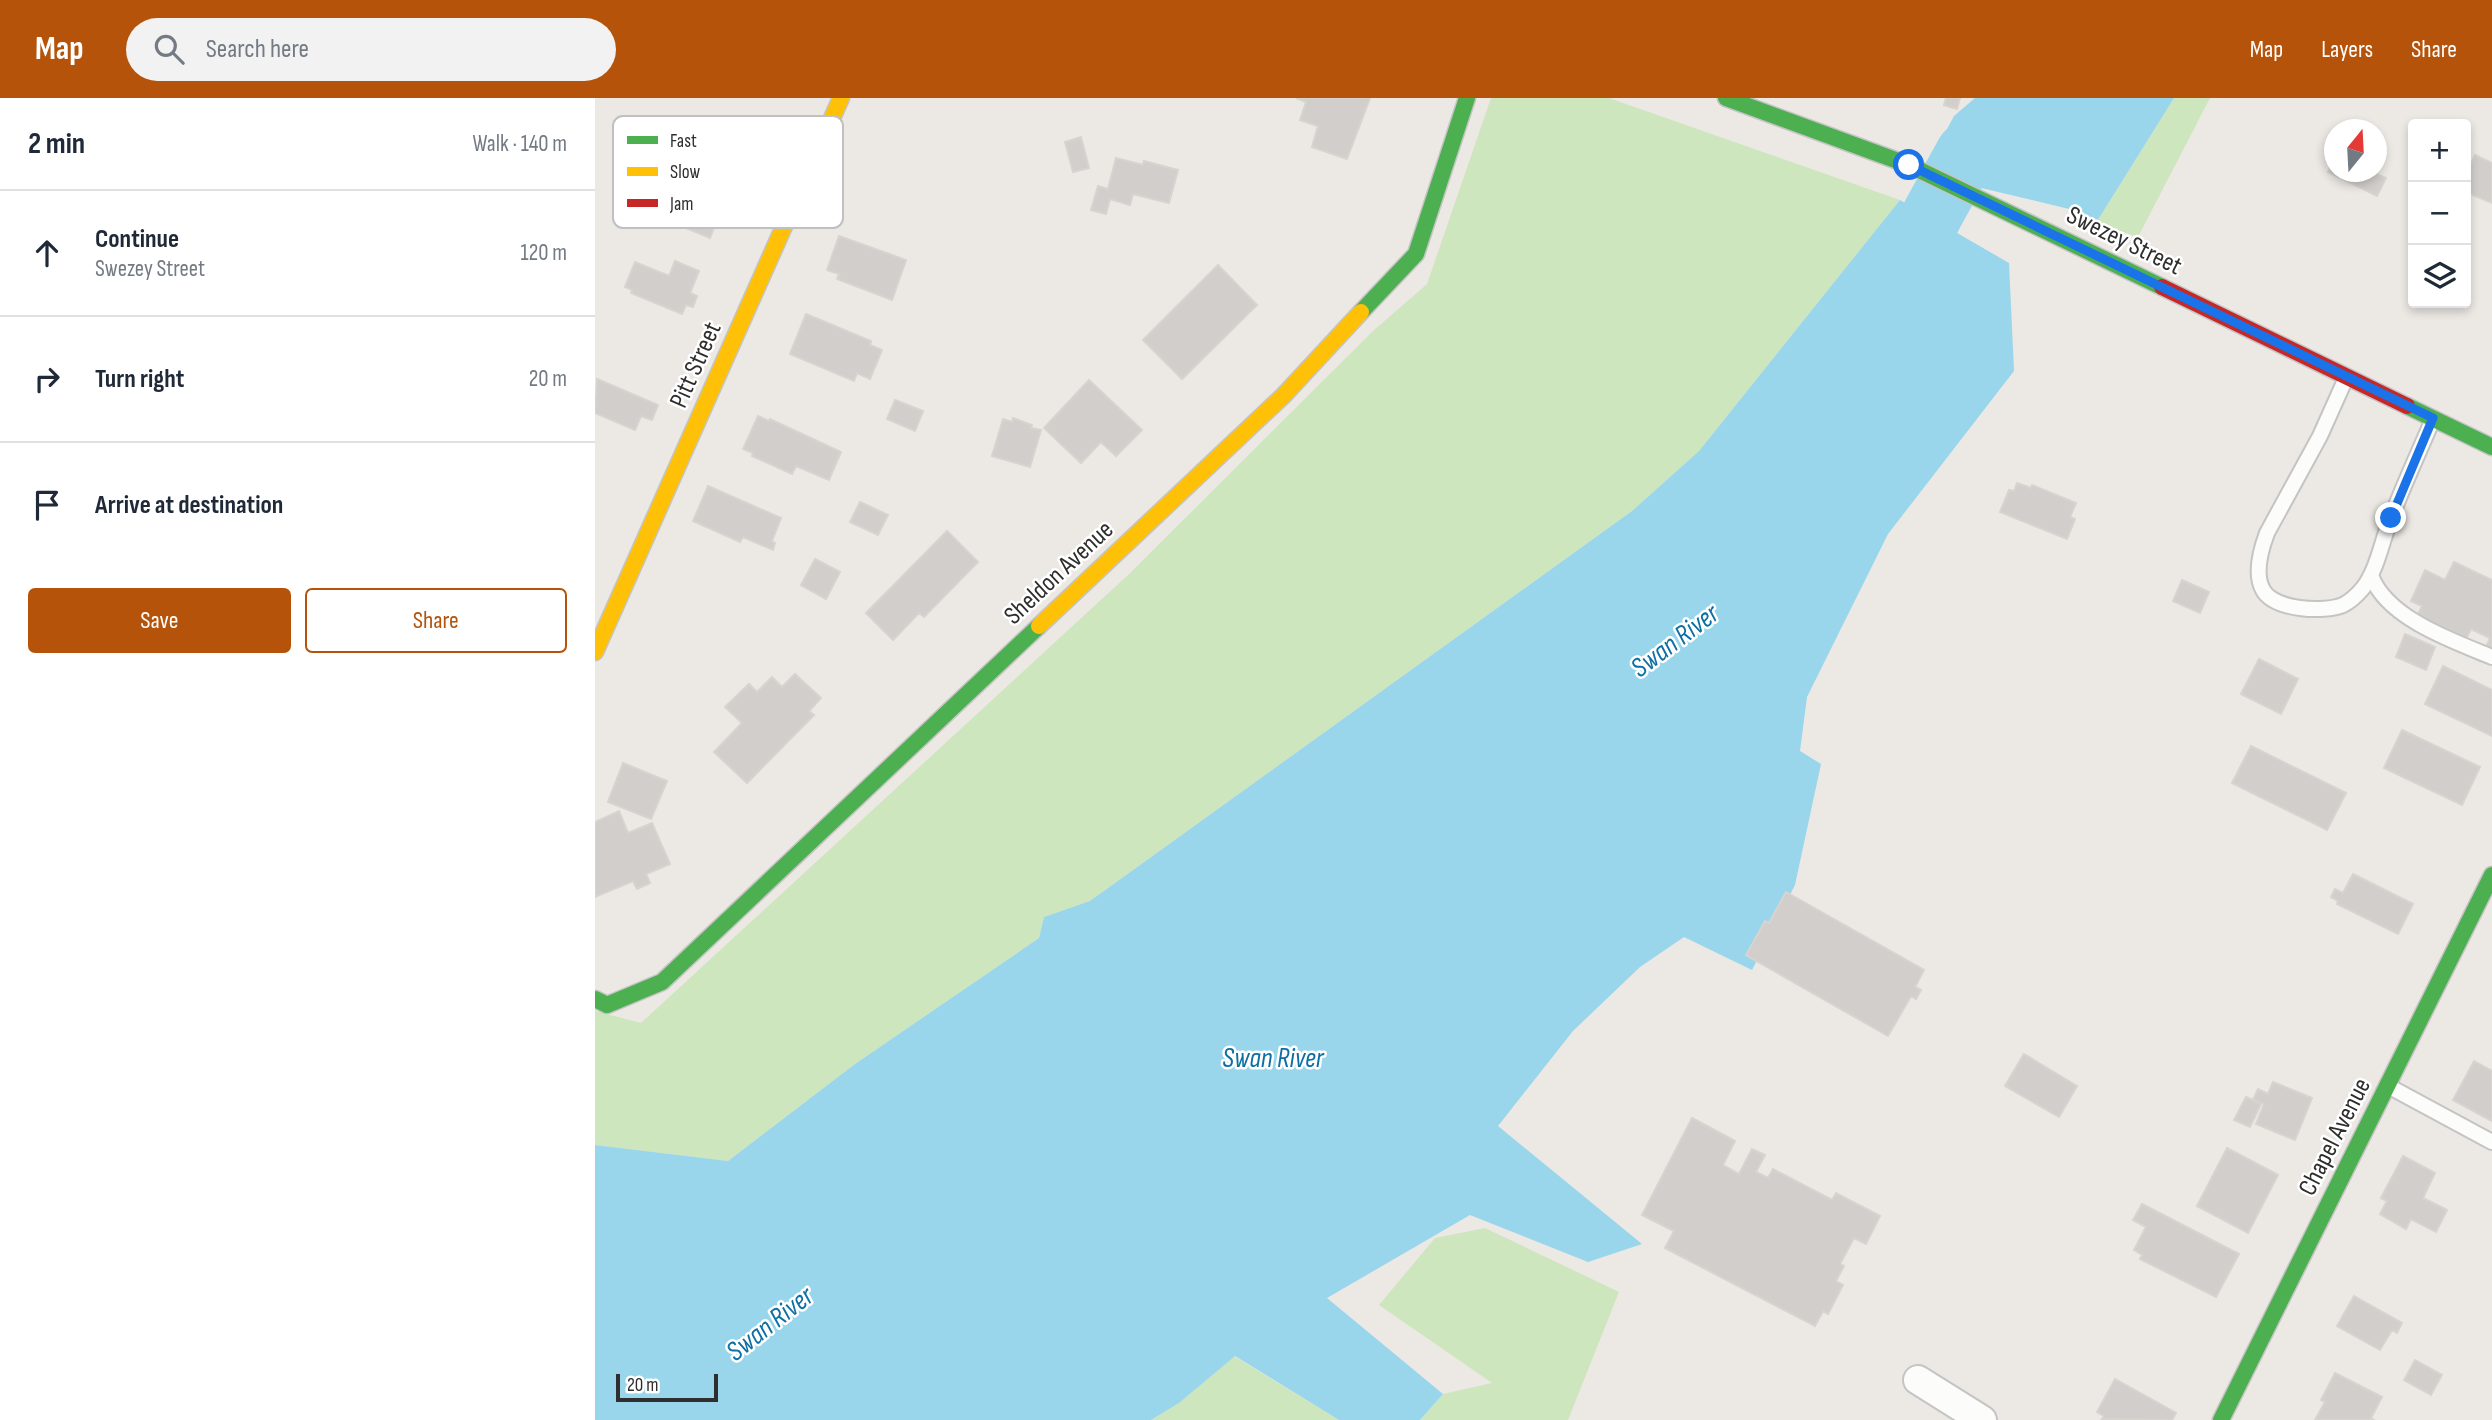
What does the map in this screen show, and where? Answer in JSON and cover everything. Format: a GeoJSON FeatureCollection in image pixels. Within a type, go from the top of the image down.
{"type":"FeatureCollection","features":[{"type":"Feature","properties":{"kind":"street","name":"Pitt Street"},"geometry":{"type":"LineString","coordinates":[[833,116],[841,98]]}},
{"type":"Feature","properties":{"kind":"street","name":"Sheldon Avenue"},"geometry":{"type":"LineString","coordinates":[[595,999],[607,1005],[662,982],[1284,395],[1416,254],[1467,98]]}},
{"type":"Feature","properties":{"kind":"street","name":"Swezey Street"},"geometry":{"type":"LineString","coordinates":[[1726,98],[1909,165],[2492,447]]}},
{"type":"Feature","properties":{"kind":"street","name":"Pitt Street"},"geometry":{"type":"LineString","coordinates":[[595,652],[783,228]]}},
{"type":"Feature","properties":{"kind":"street","name":"Chapel Avenue"},"geometry":{"type":"LineString","coordinates":[[2221,1420],[2492,876]]}},
{"type":"Feature","properties":{"kind":"street"},"geometry":{"type":"LineString","coordinates":[[1918,1380],[1982,1420]]}},
{"type":"Feature","properties":{"kind":"lane"},"geometry":{"type":"LineString","coordinates":[[2347,377],[2320,436],[2267,533],[2262,548],[2260,577],[2262,589],[2270,599],[2291,607],[2312,609],[2341,606],[2356,596],[2371,575],[2391,518],[2433,418]]}},
{"type":"Feature","properties":{"kind":"lane"},"geometry":{"type":"LineString","coordinates":[[2371,575],[2374,585],[2385,600],[2401,613],[2456,643],[2492,657]]}},
{"type":"Feature","properties":{"kind":"lane"},"geometry":{"type":"LineString","coordinates":[[2388,1086],[2492,1142]]}},
{"type":"Feature","properties":{"kind":"green space"},"geometry":{"type":"Polygon","coordinates":[[[1491,98],[1609,98],[1900,200],[1699,451],[1632,511],[1090,901],[1044,917],[1039,938],[855,1064],[728,1161],[595,1145],[595,1011],[641,1023],[1128,575],[1373,331],[1427,284],[1491,98]]]}},
{"type":"Feature","properties":{"kind":"green space"},"geometry":{"type":"Polygon","coordinates":[[[2174,98],[2210,98],[2138,237],[2096,223],[2174,98]]]}},
{"type":"Feature","properties":{"kind":"green space"},"geometry":{"type":"Polygon","coordinates":[[[1485,1228],[1619,1292],[1568,1420],[1420,1420],[1443,1394],[1492,1383],[1379,1305],[1435,1238],[1485,1228]]]}},
{"type":"Feature","properties":{"kind":"green space"},"geometry":{"type":"Polygon","coordinates":[[[1234,1356],[1339,1420],[1151,1420],[1179,1403],[1234,1356]]]}},
{"type":"Feature","properties":{"kind":"water"},"geometry":{"type":"Polygon","coordinates":[[[1975,98],[2174,98],[2096,223],[1940,142],[1954,116],[1975,98]]]}},
{"type":"Feature","properties":{"kind":"water","name":"Swan River"},"geometry":{"type":"Polygon","coordinates":[[[1900,200],[2009,263],[2014,371],[1888,534],[1807,697],[1800,751],[1821,764],[1795,885],[1752,970],[1684,937],[1640,967],[1573,1031],[1498,1126],[1642,1244],[1588,1262],[1470,1215],[1327,1298],[1443,1394],[1420,1420],[1339,1420],[1235,1356],[1179,1403],[1151,1420],[595,1420],[595,1145],[728,1161],[855,1064],[1039,938],[1044,917],[1090,901],[1632,511],[1699,451],[1900,200]]]}},
{"type":"Feature","properties":{"kind":"building"},"geometry":{"type":"Polygon","coordinates":[[[1296,98],[1370,98],[1347,159],[1312,147],[1318,126],[1300,120],[1306,102],[1296,98]]]}},
{"type":"Feature","properties":{"kind":"building"},"geometry":{"type":"Polygon","coordinates":[[[1946,98],[1960,98],[1957,109],[1944,105],[1946,98]]]}},
{"type":"Feature","properties":{"kind":"building"},"geometry":{"type":"Polygon","coordinates":[[[1081,137],[1089,168],[1073,172],[1065,142],[1081,137]]]}},
{"type":"Feature","properties":{"kind":"building"},"geometry":{"type":"Polygon","coordinates":[[[2475,155],[2492,163],[2492,203],[2471,194],[2471,164],[2475,155]]]}},
{"type":"Feature","properties":{"kind":"building"},"geometry":{"type":"Polygon","coordinates":[[[1116,158],[1143,165],[1144,161],[1178,170],[1169,203],[1133,194],[1130,205],[1110,199],[1106,214],[1091,210],[1098,186],[1108,189],[1116,158]]]}},
{"type":"Feature","properties":{"kind":"building"},"geometry":{"type":"Polygon","coordinates":[[[2348,182],[2384,182],[2377,196],[2348,182]]]}},
{"type":"Feature","properties":{"kind":"building"},"geometry":{"type":"Polygon","coordinates":[[[686,228],[714,228],[710,238],[686,228]]]}},
{"type":"Feature","properties":{"kind":"building"},"geometry":{"type":"Polygon","coordinates":[[[839,236],[906,260],[892,300],[837,279],[839,274],[827,270],[839,236]]]}},
{"type":"Feature","properties":{"kind":"building"},"geometry":{"type":"Polygon","coordinates":[[[675,261],[699,271],[690,293],[697,296],[693,307],[686,305],[682,314],[631,293],[632,290],[625,287],[635,262],[669,276],[675,261]]]}},
{"type":"Feature","properties":{"kind":"building"},"geometry":{"type":"Polygon","coordinates":[[[1218,265],[1257,305],[1182,379],[1143,340],[1218,265]]]}},
{"type":"Feature","properties":{"kind":"building"},"geometry":{"type":"Polygon","coordinates":[[[806,314],[871,341],[870,345],[882,350],[870,379],[857,373],[854,381],[790,354],[806,314]]]}},
{"type":"Feature","properties":{"kind":"building"},"geometry":{"type":"Polygon","coordinates":[[[597,379],[658,405],[652,420],[641,416],[635,430],[595,413],[597,379]]]}},
{"type":"Feature","properties":{"kind":"building"},"geometry":{"type":"Polygon","coordinates":[[[1089,380],[1142,430],[1116,456],[1101,442],[1081,463],[1044,428],[1089,380]]]}},
{"type":"Feature","properties":{"kind":"building"},"geometry":{"type":"Polygon","coordinates":[[[895,400],[923,411],[915,431],[887,419],[895,400]]]}},
{"type":"Feature","properties":{"kind":"building"},"geometry":{"type":"Polygon","coordinates":[[[758,416],[841,452],[829,480],[796,466],[792,474],[752,456],[753,453],[743,449],[758,416]]]}},
{"type":"Feature","properties":{"kind":"building"},"geometry":{"type":"Polygon","coordinates":[[[1013,418],[1032,425],[1031,428],[1041,430],[1030,467],[992,456],[1003,419],[1012,422],[1013,418]]]}},
{"type":"Feature","properties":{"kind":"building"},"geometry":{"type":"Polygon","coordinates":[[[2017,483],[2031,488],[2032,485],[2076,503],[2070,517],[2075,519],[2067,539],[2000,512],[2009,490],[2014,491],[2017,483]]]}},
{"type":"Feature","properties":{"kind":"building"},"geometry":{"type":"Polygon","coordinates":[[[708,486],[781,518],[772,541],[775,543],[773,550],[743,537],[740,542],[693,521],[708,486]]]}},
{"type":"Feature","properties":{"kind":"building"},"geometry":{"type":"Polygon","coordinates":[[[860,502],[888,515],[878,535],[850,522],[860,502]]]}},
{"type":"Feature","properties":{"kind":"building"},"geometry":{"type":"Polygon","coordinates":[[[947,531],[978,562],[924,617],[919,613],[893,640],[866,613],[947,531]]]}},
{"type":"Feature","properties":{"kind":"building"},"geometry":{"type":"Polygon","coordinates":[[[815,559],[840,572],[826,599],[801,585],[815,559]]]}},
{"type":"Feature","properties":{"kind":"building"},"geometry":{"type":"Polygon","coordinates":[[[2454,562],[2492,580],[2492,647],[2487,645],[2490,638],[2471,629],[2466,639],[2417,616],[2422,606],[2411,601],[2425,570],[2445,580],[2454,562]]]}},
{"type":"Feature","properties":{"kind":"building"},"geometry":{"type":"Polygon","coordinates":[[[2182,580],[2209,592],[2200,613],[2173,601],[2182,580]]]}},
{"type":"Feature","properties":{"kind":"building"},"geometry":{"type":"Polygon","coordinates":[[[2405,634],[2435,647],[2426,670],[2396,657],[2405,634]]]}},
{"type":"Feature","properties":{"kind":"building"},"geometry":{"type":"Polygon","coordinates":[[[2259,659],[2298,679],[2281,714],[2241,694],[2259,659]]]}},
{"type":"Feature","properties":{"kind":"building"},"geometry":{"type":"Polygon","coordinates":[[[2443,666],[2492,690],[2492,736],[2425,704],[2443,666]]]}},
{"type":"Feature","properties":{"kind":"building"},"geometry":{"type":"Polygon","coordinates":[[[795,674],[821,698],[809,711],[814,715],[747,783],[714,752],[742,723],[725,707],[749,684],[757,692],[772,677],[782,687],[795,674]]]}},
{"type":"Feature","properties":{"kind":"building"},"geometry":{"type":"Polygon","coordinates":[[[2402,730],[2480,767],[2462,805],[2384,768],[2402,730]]]}},
{"type":"Feature","properties":{"kind":"building"},"geometry":{"type":"Polygon","coordinates":[[[2251,746],[2346,793],[2327,830],[2232,783],[2251,746]]]}},
{"type":"Feature","properties":{"kind":"building"},"geometry":{"type":"Polygon","coordinates":[[[623,763],[667,781],[651,819],[608,802],[623,763]]]}},
{"type":"Feature","properties":{"kind":"building"},"geometry":{"type":"Polygon","coordinates":[[[619,811],[628,833],[652,823],[670,864],[646,874],[650,883],[637,889],[633,881],[595,897],[595,822],[619,811]]]}},
{"type":"Feature","properties":{"kind":"building"},"geometry":{"type":"Polygon","coordinates":[[[2353,874],[2413,904],[2398,934],[2337,904],[2338,901],[2331,897],[2335,889],[2343,893],[2353,874]]]}},
{"type":"Feature","properties":{"kind":"building"},"geometry":{"type":"Polygon","coordinates":[[[1786,892],[1924,970],[1915,987],[1921,990],[1916,999],[1911,996],[1888,1036],[1746,955],[1765,921],[1769,923],[1786,892]]]}},
{"type":"Feature","properties":{"kind":"building"},"geometry":{"type":"Polygon","coordinates":[[[2024,1054],[2077,1086],[2059,1117],[2005,1086],[2024,1054]]]}},
{"type":"Feature","properties":{"kind":"building"},"geometry":{"type":"Polygon","coordinates":[[[2474,1061],[2492,1071],[2492,1121],[2453,1100],[2474,1061]]]}},
{"type":"Feature","properties":{"kind":"building"},"geometry":{"type":"Polygon","coordinates":[[[2273,1082],[2312,1098],[2295,1140],[2256,1124],[2264,1104],[2253,1100],[2258,1089],[2268,1094],[2273,1082]]]}},
{"type":"Feature","properties":{"kind":"building"},"geometry":{"type":"Polygon","coordinates":[[[2246,1097],[2261,1104],[2250,1127],[2234,1120],[2246,1097]]]}},
{"type":"Feature","properties":{"kind":"building"},"geometry":{"type":"Polygon","coordinates":[[[1692,1118],[1735,1141],[1723,1165],[1739,1174],[1752,1149],[1765,1155],[1756,1172],[1768,1178],[1773,1169],[1832,1200],[1836,1193],[1880,1216],[1866,1244],[1854,1238],[1840,1264],[1844,1266],[1836,1281],[1843,1285],[1828,1314],[1823,1311],[1815,1326],[1665,1248],[1674,1231],[1642,1215],[1692,1118]]]}},
{"type":"Feature","properties":{"kind":"building"},"geometry":{"type":"Polygon","coordinates":[[[2227,1148],[2278,1175],[2248,1233],[2197,1206],[2227,1148]]]}},
{"type":"Feature","properties":{"kind":"building"},"geometry":{"type":"Polygon","coordinates":[[[2403,1156],[2435,1173],[2423,1198],[2447,1210],[2436,1232],[2411,1219],[2406,1229],[2380,1214],[2387,1201],[2381,1198],[2403,1156]]]}},
{"type":"Feature","properties":{"kind":"building"},"geometry":{"type":"Polygon","coordinates":[[[2142,1204],[2239,1254],[2216,1297],[2140,1259],[2142,1255],[2134,1250],[2146,1227],[2133,1220],[2142,1204]]]}},
{"type":"Feature","properties":{"kind":"building"},"geometry":{"type":"Polygon","coordinates":[[[2354,1296],[2402,1323],[2397,1333],[2392,1330],[2380,1350],[2337,1326],[2354,1296]]]}},
{"type":"Feature","properties":{"kind":"building"},"geometry":{"type":"Polygon","coordinates":[[[2415,1360],[2442,1375],[2431,1395],[2404,1380],[2415,1360]]]}},
{"type":"Feature","properties":{"kind":"building"},"geometry":{"type":"Polygon","coordinates":[[[2335,1373],[2382,1397],[2371,1418],[2374,1420],[2315,1420],[2325,1402],[2321,1400],[2335,1373]]]}},
{"type":"Feature","properties":{"kind":"building"},"geometry":{"type":"Polygon","coordinates":[[[2115,1379],[2176,1413],[2172,1420],[2102,1419],[2104,1416],[2097,1412],[2115,1379]]]}},
{"type":"Feature","properties":{"kind":"waterway","name":"Swan River"},"geometry":{"type":"LineString","coordinates":[[1896,293],[1931,217],[1966,153],[2071,178],[2127,98]]}},
{"type":"Feature","properties":{"kind":"traffic: fast"},"geometry":{"type":"LineString","coordinates":[[1361,312],[1416,254],[1467,98]]}},
{"type":"Feature","properties":{"kind":"traffic: fast"},"geometry":{"type":"LineString","coordinates":[[1726,98],[1909,165],[2162,287]]}},
{"type":"Feature","properties":{"kind":"traffic: fast"},"geometry":{"type":"LineString","coordinates":[[2407,406],[2492,447]]}},
{"type":"Feature","properties":{"kind":"traffic: fast"},"geometry":{"type":"LineString","coordinates":[[595,999],[607,1005],[662,982],[1039,626]]}},
{"type":"Feature","properties":{"kind":"traffic: fast"},"geometry":{"type":"LineString","coordinates":[[2221,1420],[2492,875]]}},
{"type":"Feature","properties":{"kind":"traffic: slow"},"geometry":{"type":"LineString","coordinates":[[833,116],[841,98]]}},
{"type":"Feature","properties":{"kind":"traffic: slow"},"geometry":{"type":"LineString","coordinates":[[595,652],[783,228]]}},
{"type":"Feature","properties":{"kind":"traffic: slow"},"geometry":{"type":"LineString","coordinates":[[1039,626],[1284,395],[1361,312]]}},
{"type":"Feature","properties":{"kind":"traffic: jam"},"geometry":{"type":"LineString","coordinates":[[2162,287],[2407,406]]}},
{"type":"Feature","properties":{"kind":"route"},"geometry":{"type":"LineString","coordinates":[[1909,165],[2433,418],[2391,518]]}}]}
